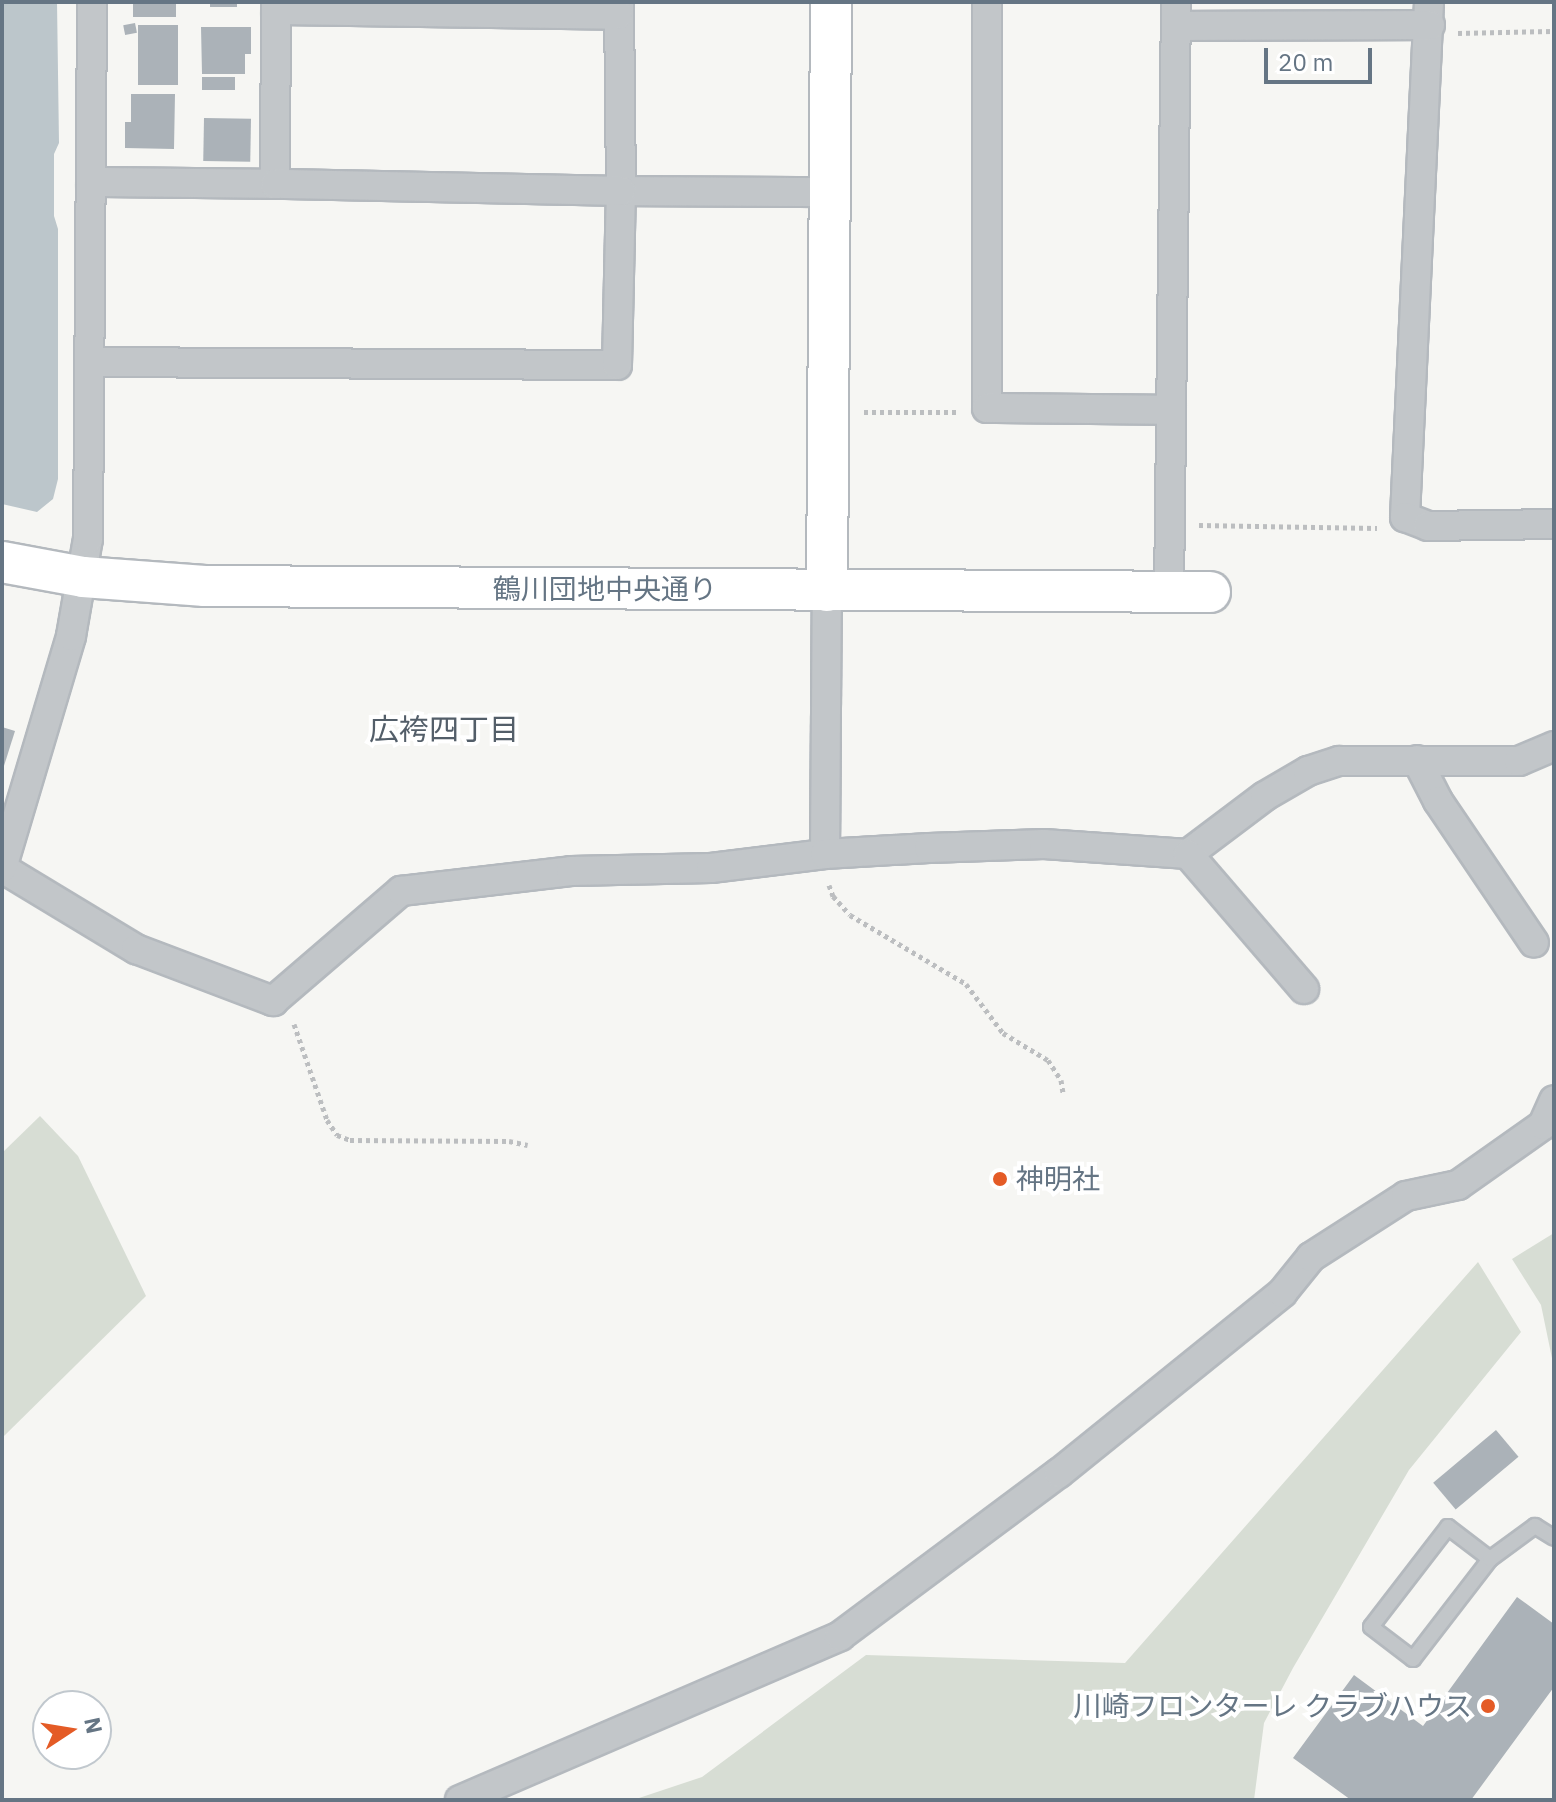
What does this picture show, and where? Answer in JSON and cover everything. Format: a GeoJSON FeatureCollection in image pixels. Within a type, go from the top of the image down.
{"type":"FeatureCollection","features":[{"type":"Feature","properties":{"kind":"street"},"geometry":{"type":"LineString","coordinates":[[92,2],[88,539],[71,636],[2,868],[136,949],[273,1001],[401,891],[571,871],[711,868],[825,854],[1044,844],[1188,854],[1265,796],[1308,771],[1339,761],[1519,761],[1554,746]]}},
{"type":"Feature","properties":{"kind":"street"},"geometry":{"type":"LineString","coordinates":[[825,854],[831,2]]}},
{"type":"Feature","properties":{"kind":"street"},"geometry":{"type":"LineString","coordinates":[[987,2],[987,408],[1171,410]]}},
{"type":"Feature","properties":{"kind":"street"},"geometry":{"type":"LineString","coordinates":[[89,362],[617,365],[621,191],[619,8],[276,6],[275,184]]}},
{"type":"Feature","properties":{"kind":"street"},"geometry":{"type":"LineString","coordinates":[[1169,592],[1176,14],[1436,20],[1405,517],[1428,526],[1554,524]]}},
{"type":"Feature","properties":{"kind":"street"},"geometry":{"type":"LineString","coordinates":[[91,182],[831,192]]}},
{"type":"Feature","properties":{"kind":"street","name":"鶴川団地中央通り"},"geometry":{"type":"LineString","coordinates":[[2,562],[83,577],[205,586],[1210,592]]}},
{"type":"Feature","properties":{"kind":"street"},"geometry":{"type":"LineString","coordinates":[[1417,760],[1438,801],[1534,943]]}},
{"type":"Feature","properties":{"kind":"street"},"geometry":{"type":"LineString","coordinates":[[1188,854],[1304,989]]}},
{"type":"Feature","properties":{"kind":"street"},"geometry":{"type":"LineString","coordinates":[[460,1800],[840,1636],[1059,1473],[1282,1293],[1311,1257],[1406,1196],[1458,1185],[1543,1125],[1554,1100]]}},
{"type":"Feature","properties":{"kind":"lane"},"geometry":{"type":"LineString","coordinates":[[1490,1559],[1448,1527],[1371,1627],[1413,1659],[1490,1559],[1535,1526],[1554,1538]]}},
{"type":"Feature","properties":{"kind":"path"},"geometry":{"type":"LineString","coordinates":[[1436,20],[1554,31]]}},
{"type":"Feature","properties":{"kind":"path"},"geometry":{"type":"LineString","coordinates":[[863,412],[964,412]]}},
{"type":"Feature","properties":{"kind":"path"},"geometry":{"type":"LineString","coordinates":[[1207,525],[1382,528]]}},
{"type":"Feature","properties":{"kind":"path"},"geometry":{"type":"LineString","coordinates":[[825,854],[823,869],[833,896],[850,915],[966,984],[1003,1033],[1048,1060],[1061,1080],[1063,1093]]}},
{"type":"Feature","properties":{"kind":"path"},"geometry":{"type":"LineString","coordinates":[[273,1001],[289,1013],[322,1108],[337,1135],[350,1140],[509,1141],[528,1145]]}},
{"type":"Feature","properties":{"kind":"shaded area"},"geometry":{"type":"Polygon","coordinates":[[[2,2],[57,2],[59,143],[54,154],[54,216],[58,229],[58,479],[53,499],[37,512],[2,504],[2,2]]]}},
{"type":"Feature","properties":{"kind":"shaded area"},"geometry":{"type":"Polygon","coordinates":[[[40,1116],[78,1156],[146,1296],[2,1438],[2,1153],[40,1116]]]}},
{"type":"Feature","properties":{"kind":"shaded area"},"geometry":{"type":"Polygon","coordinates":[[[1554,1233],[1554,1368],[1541,1305],[1512,1259],[1554,1233]]]}},
{"type":"Feature","properties":{"kind":"shaded area"},"geometry":{"type":"Polygon","coordinates":[[[1478,1262],[1521,1332],[1409,1470],[1293,1668],[1264,1723],[1254,1800],[633,1800],[702,1777],[866,1655],[1125,1663],[1478,1262]]]}},
{"type":"Feature","properties":{"kind":"building"},"geometry":{"type":"Polygon","coordinates":[[[133,2],[176,2],[176,17],[133,17],[133,2]]]}},
{"type":"Feature","properties":{"kind":"building"},"geometry":{"type":"Polygon","coordinates":[[[210,2],[237,2],[237,7],[210,7],[210,2]]]}},
{"type":"Feature","properties":{"kind":"building"},"geometry":{"type":"Polygon","coordinates":[[[135,23],[137,33],[125,35],[123,25],[135,23]]]}},
{"type":"Feature","properties":{"kind":"building"},"geometry":{"type":"Polygon","coordinates":[[[138,25],[178,25],[178,85],[138,85],[138,25]]]}},
{"type":"Feature","properties":{"kind":"building"},"geometry":{"type":"Polygon","coordinates":[[[201,27],[251,27],[251,54],[245,54],[245,74],[202,74],[201,27]]]}},
{"type":"Feature","properties":{"kind":"building"},"geometry":{"type":"Polygon","coordinates":[[[202,77],[235,77],[235,90],[202,90],[202,77]]]}},
{"type":"Feature","properties":{"kind":"building"},"geometry":{"type":"Polygon","coordinates":[[[131,94],[175,94],[174,149],[125,148],[125,122],[131,122],[131,94]]]}},
{"type":"Feature","properties":{"kind":"building"},"geometry":{"type":"Polygon","coordinates":[[[204,118],[251,119],[250,162],[203,161],[204,118]]]}},
{"type":"Feature","properties":{"kind":"building"},"geometry":{"type":"Polygon","coordinates":[[[2,727],[15,731],[3,769],[2,769],[2,727]]]}},
{"type":"Feature","properties":{"kind":"building"},"geometry":{"type":"Polygon","coordinates":[[[1496,1430],[1518,1457],[1456,1510],[1433,1483],[1496,1430]]]}},
{"type":"Feature","properties":{"kind":"building","name":"川崎フロンターレ クラブハウス"},"geometry":{"type":"Polygon","coordinates":[[[1517,1597],[1554,1624],[1554,1687],[1471,1800],[1351,1800],[1293,1758],[1354,1675],[1423,1726],[1517,1597]]]}},
{"type":"Feature","properties":{"kind":"place","name":"神明社"},"geometry":{"type":"Point","coordinates":[1000,1179]}},
{"type":"Feature","properties":{"kind":"place","name":"川崎フロンターレ クラブハウス"},"geometry":{"type":"Point","coordinates":[1488,1706]}},
{"type":"Feature","properties":{"kind":"district","name":"広袴四丁目"},"geometry":{"type":"Point","coordinates":[444,729]}}]}
